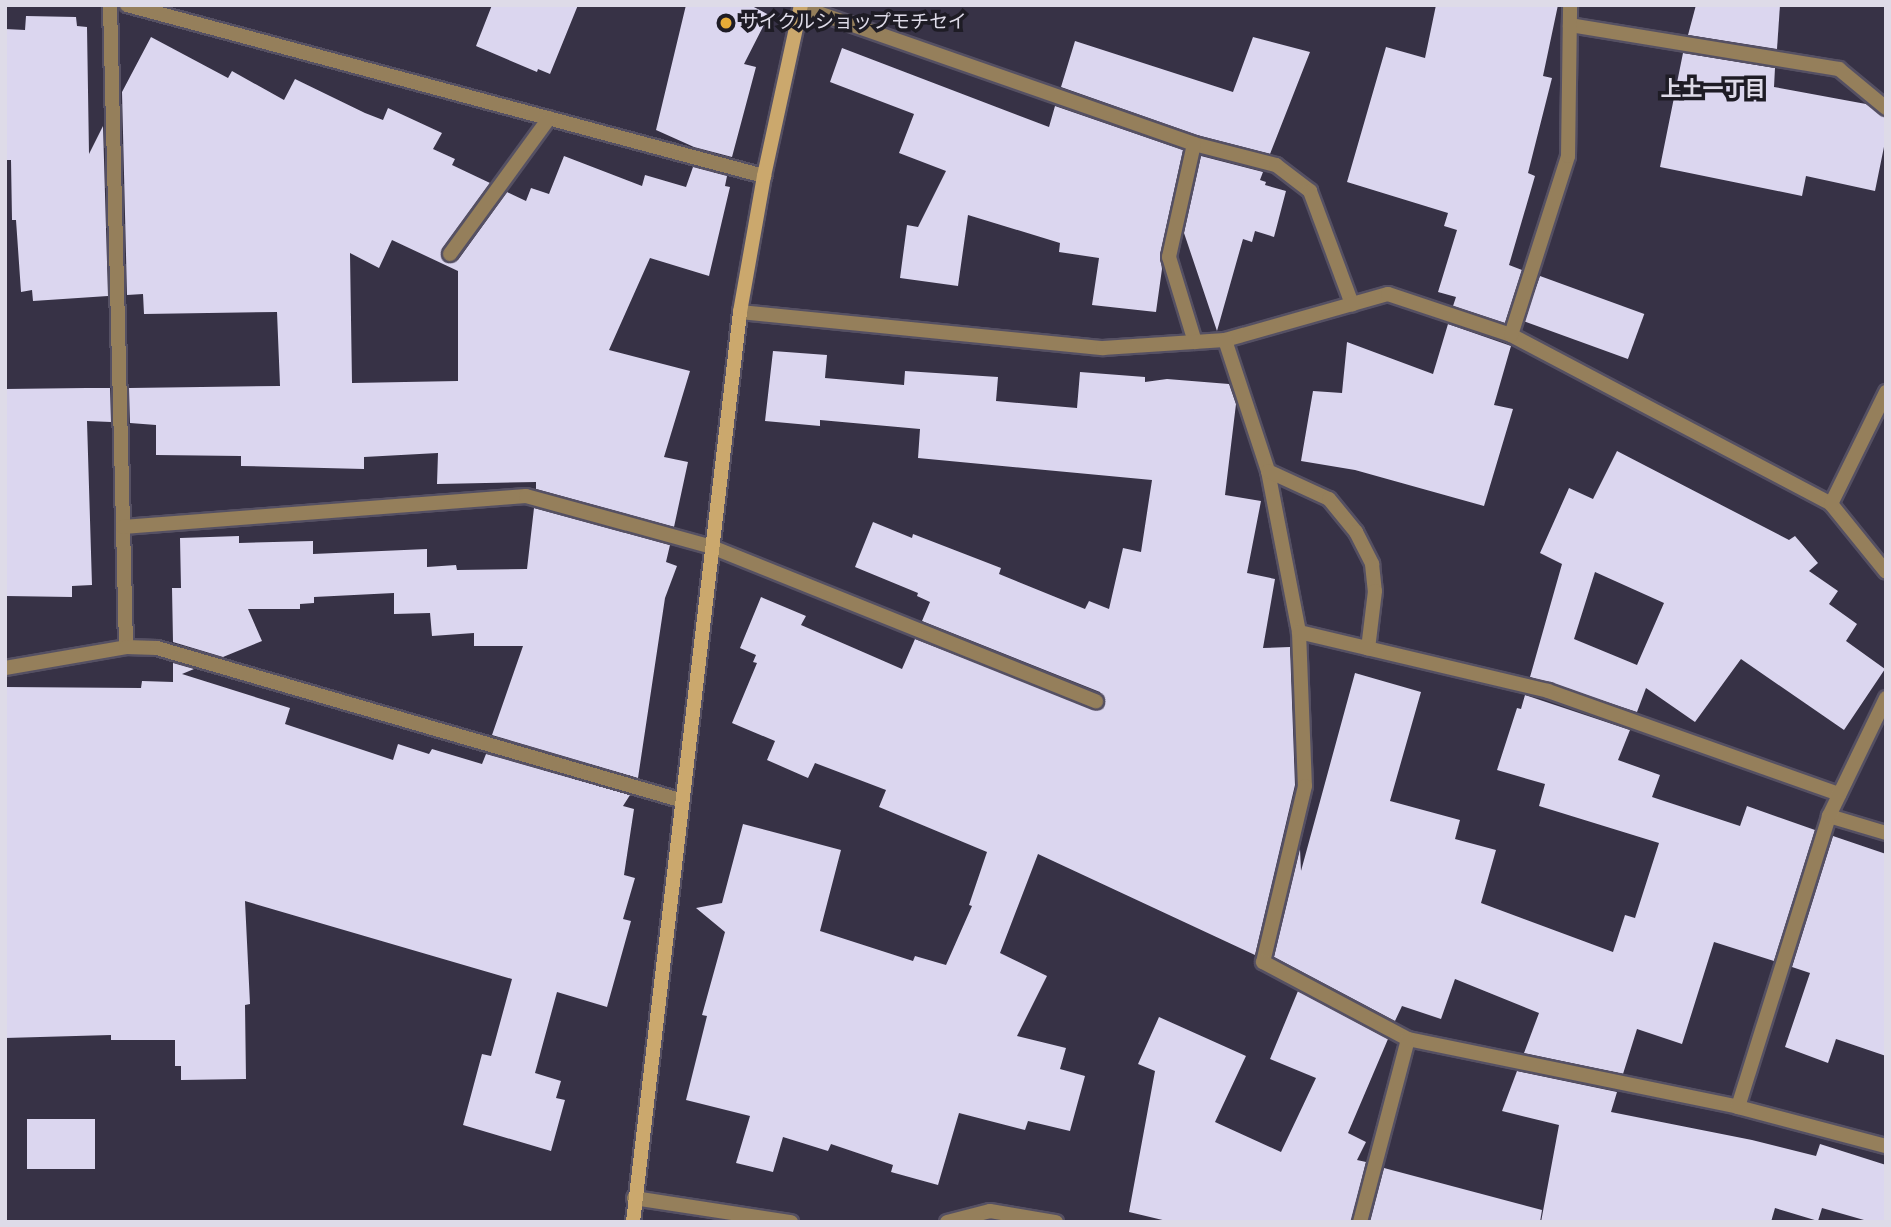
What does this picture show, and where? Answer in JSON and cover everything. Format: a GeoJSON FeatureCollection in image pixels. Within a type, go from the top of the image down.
{"type":"FeatureCollection","features":[{"type":"Feature","properties":{"kind":"street"},"geometry":{"type":"LineString","coordinates":[[110,5],[126,647]]}},
{"type":"Feature","properties":{"kind":"street"},"geometry":{"type":"LineString","coordinates":[[127,5],[764,176]]}},
{"type":"Feature","properties":{"kind":"street"},"geometry":{"type":"LineString","coordinates":[[1511,335],[1568,156],[1570,5]]}},
{"type":"Feature","properties":{"kind":"street"},"geometry":{"type":"LineString","coordinates":[[633,1222],[680,800],[740,312],[764,176],[801,6],[1194,144],[1276,165],[1310,191],[1352,304]]}},
{"type":"Feature","properties":{"kind":"street"},"geometry":{"type":"LineString","coordinates":[[1570,25],[1839,69],[1886,108]]}},
{"type":"Feature","properties":{"kind":"street"},"geometry":{"type":"LineString","coordinates":[[450,254],[549,118]]}},
{"type":"Feature","properties":{"kind":"street"},"geometry":{"type":"LineString","coordinates":[[1194,144],[1169,257],[1195,342]]}},
{"type":"Feature","properties":{"kind":"street"},"geometry":{"type":"LineString","coordinates":[[740,312],[1103,348],[1225,340],[1388,294],[1511,335],[1831,504],[1886,572]]}},
{"type":"Feature","properties":{"kind":"street"},"geometry":{"type":"LineString","coordinates":[[1225,340],[1268,471],[1299,632],[1305,786],[1264,962],[1408,1039],[1738,1107],[1886,1146]]}},
{"type":"Feature","properties":{"kind":"street"},"geometry":{"type":"LineString","coordinates":[[1831,504],[1886,392]]}},
{"type":"Feature","properties":{"kind":"street"},"geometry":{"type":"LineString","coordinates":[[1268,471],[1329,499],[1356,532],[1373,564],[1375,591],[1368,649]]}},
{"type":"Feature","properties":{"kind":"street"},"geometry":{"type":"LineString","coordinates":[[123,527],[526,496],[712,547],[1096,701]]}},
{"type":"Feature","properties":{"kind":"street"},"geometry":{"type":"LineString","coordinates":[[1299,632],[1548,691],[1839,794]]}},
{"type":"Feature","properties":{"kind":"street"},"geometry":{"type":"LineString","coordinates":[[5,668],[126,647],[157,648],[680,800]]}},
{"type":"Feature","properties":{"kind":"street"},"geometry":{"type":"LineString","coordinates":[[1738,1107],[1829,816],[1886,698]]}},
{"type":"Feature","properties":{"kind":"street"},"geometry":{"type":"LineString","coordinates":[[1829,816],[1886,833]]}},
{"type":"Feature","properties":{"kind":"street"},"geometry":{"type":"LineString","coordinates":[[1360,1222],[1408,1039]]}},
{"type":"Feature","properties":{"kind":"street"},"geometry":{"type":"LineString","coordinates":[[634,1198],[791,1222]]}},
{"type":"Feature","properties":{"kind":"street"},"geometry":{"type":"LineString","coordinates":[[947,1222],[990,1211],[1056,1222]]}},
{"type":"Feature","properties":{"kind":"building"},"geometry":{"type":"Polygon","coordinates":[[[492,5],[578,5],[550,74],[538,69],[537,72],[476,46],[492,5]]]}},
{"type":"Feature","properties":{"kind":"building"},"geometry":{"type":"Polygon","coordinates":[[[686,5],[750,5],[769,15],[744,64],[756,67],[732,157],[694,147],[656,130],[686,5]]]}},
{"type":"Feature","properties":{"kind":"building"},"geometry":{"type":"Polygon","coordinates":[[[1436,5],[1558,5],[1543,76],[1552,78],[1528,173],[1535,176],[1509,265],[1522,270],[1505,323],[1453,306],[1456,297],[1438,292],[1457,230],[1444,226],[1448,213],[1347,182],[1386,47],[1425,58],[1436,5]]]}},
{"type":"Feature","properties":{"kind":"building"},"geometry":{"type":"Polygon","coordinates":[[[1696,5],[1780,5],[1777,49],[1688,35],[1696,5]]]}},
{"type":"Feature","properties":{"kind":"building"},"geometry":{"type":"Polygon","coordinates":[[[26,16],[76,17],[77,26],[87,27],[89,154],[103,126],[108,296],[33,301],[32,290],[21,292],[16,220],[12,220],[11,160],[5,160],[5,29],[25,30],[26,16]]]}},
{"type":"Feature","properties":{"kind":"building"},"geometry":{"type":"Polygon","coordinates":[[[151,37],[228,78],[232,71],[284,100],[295,79],[383,120],[388,108],[442,133],[433,149],[455,159],[452,165],[490,183],[442,249],[442,258],[448,263],[458,260],[507,192],[526,201],[531,188],[549,194],[564,156],[642,186],[645,175],[686,187],[693,167],[727,176],[725,186],[730,187],[709,276],[650,258],[609,350],[690,371],[664,457],[688,462],[674,527],[536,489],[536,482],[437,484],[438,453],[364,457],[364,469],[241,466],[241,456],[156,455],[156,425],[130,423],[129,388],[280,386],[277,312],[144,314],[143,294],[127,295],[122,92],[151,37]],[[392,240],[379,268],[350,253],[352,383],[458,381],[458,271],[392,240]]]}},
{"type":"Feature","properties":{"kind":"building"},"geometry":{"type":"Polygon","coordinates":[[[1253,37],[1310,52],[1270,154],[1197,135],[1061,87],[1075,41],[1233,92],[1253,37]]]}},
{"type":"Feature","properties":{"kind":"building"},"geometry":{"type":"Polygon","coordinates":[[[842,48],[1049,127],[1055,106],[1183,150],[1160,255],[1162,269],[1156,312],[1092,305],[1099,258],[1059,252],[1060,243],[968,215],[958,286],[900,278],[907,225],[918,227],[946,171],[899,153],[914,114],[830,82],[842,48]]]}},
{"type":"Feature","properties":{"kind":"building"},"geometry":{"type":"Polygon","coordinates":[[[1683,53],[1775,68],[1774,87],[1866,104],[1886,117],[1886,137],[1875,191],[1806,176],[1802,196],[1660,167],[1683,53]]]}},
{"type":"Feature","properties":{"kind":"building"},"geometry":{"type":"Polygon","coordinates":[[[1201,156],[1263,172],[1260,180],[1266,182],[1265,185],[1286,191],[1274,237],[1255,231],[1252,242],[1243,239],[1217,331],[1184,233],[1201,156]]]}},
{"type":"Feature","properties":{"kind":"building"},"geometry":{"type":"Polygon","coordinates":[[[1540,276],[1644,314],[1628,359],[1524,321],[1540,276]]]}},
{"type":"Feature","properties":{"kind":"building"},"geometry":{"type":"Polygon","coordinates":[[[1448,324],[1511,346],[1494,405],[1513,409],[1484,506],[1355,470],[1301,461],[1313,391],[1342,393],[1347,342],[1433,374],[1448,324]]]}},
{"type":"Feature","properties":{"kind":"building"},"geometry":{"type":"Polygon","coordinates":[[[773,351],[827,355],[825,378],[904,385],[905,371],[998,377],[996,401],[1077,408],[1080,372],[1145,377],[1145,382],[1167,379],[1229,384],[1236,404],[1225,495],[1261,501],[1247,573],[1275,579],[1263,648],[1290,647],[1295,785],[1255,955],[1038,854],[1000,953],[1047,976],[1017,1036],[1066,1048],[1060,1069],[1085,1076],[1070,1131],[1028,1121],[1025,1130],[959,1113],[938,1185],[891,1172],[893,1165],[831,1144],[828,1151],[783,1137],[773,1172],[736,1163],[750,1116],[686,1100],[707,1016],[702,1015],[725,932],[696,908],[722,903],[743,824],[841,850],[820,931],[913,961],[915,956],[946,965],[972,906],[969,905],[987,852],[879,807],[886,790],[815,763],[808,778],[767,760],[775,741],[732,723],[757,663],[753,662],[756,655],[740,648],[761,597],[806,616],[801,625],[902,669],[915,639],[1098,710],[1105,704],[1100,692],[922,621],[930,602],[917,596],[918,593],[855,567],[873,522],[912,538],[913,534],[1001,568],[999,574],[1085,609],[1089,601],[1109,609],[1123,548],[1141,552],[1152,480],[918,458],[920,429],[820,420],[820,426],[765,421],[773,351]]]}},
{"type":"Feature","properties":{"kind":"building"},"geometry":{"type":"Polygon","coordinates":[[[110,388],[111,422],[87,421],[92,585],[72,586],[72,597],[6,596],[5,389],[110,388]]]}},
{"type":"Feature","properties":{"kind":"building"},"geometry":{"type":"Polygon","coordinates":[[[1617,451],[1789,540],[1795,536],[1818,563],[1809,571],[1838,591],[1829,604],[1857,624],[1846,641],[1885,669],[1844,730],[1741,659],[1695,722],[1646,688],[1637,712],[1530,677],[1562,564],[1540,553],[1569,488],[1593,499],[1617,451]],[[1595,572],[1574,639],[1637,665],[1664,603],[1595,572]]]}},
{"type":"Feature","properties":{"kind":"building"},"geometry":{"type":"Polygon","coordinates":[[[534,508],[670,545],[666,562],[677,566],[665,598],[638,778],[492,735],[523,646],[474,646],[474,633],[432,636],[430,613],[394,614],[394,593],[314,597],[314,603],[300,604],[300,609],[248,609],[262,641],[223,657],[173,642],[172,588],[181,588],[180,538],[239,536],[239,543],[313,541],[313,554],[427,549],[427,567],[456,565],[457,570],[527,569],[534,508]]]}},
{"type":"Feature","properties":{"kind":"building"},"geometry":{"type":"Polygon","coordinates":[[[173,663],[194,669],[182,674],[290,708],[285,724],[393,760],[398,744],[429,754],[432,749],[482,764],[486,754],[630,795],[623,806],[634,809],[624,875],[635,878],[623,919],[631,921],[607,1007],[557,992],[535,1073],[561,1081],[556,1098],[565,1100],[551,1151],[463,1125],[482,1054],[491,1056],[512,979],[245,901],[250,1004],[245,1005],[246,1079],[181,1080],[181,1066],[175,1066],[175,1040],[111,1040],[111,1035],[5,1038],[5,687],[141,688],[142,681],[173,682],[173,663]]]}},
{"type":"Feature","properties":{"kind":"building"},"geometry":{"type":"Polygon","coordinates":[[[1355,673],[1421,692],[1390,801],[1460,820],[1455,839],[1496,850],[1481,903],[1613,952],[1625,915],[1635,918],[1659,843],[1539,806],[1545,784],[1497,770],[1517,708],[1521,709],[1525,695],[1630,730],[1618,760],[1660,775],[1652,797],[1740,826],[1747,806],[1815,830],[1774,961],[1714,942],[1682,1044],[1637,1029],[1623,1074],[1524,1053],[1539,1013],[1455,979],[1441,1019],[1402,1006],[1395,1021],[1274,957],[1300,849],[1301,871],[1355,673]]]}},
{"type":"Feature","properties":{"kind":"building"},"geometry":{"type":"Polygon","coordinates":[[[1833,836],[1886,854],[1886,1056],[1836,1039],[1828,1063],[1785,1047],[1810,973],[1792,967],[1833,836]]]}},
{"type":"Feature","properties":{"kind":"building"},"geometry":{"type":"Polygon","coordinates":[[[1298,991],[1388,1039],[1348,1133],[1366,1142],[1357,1160],[1366,1162],[1351,1222],[1171,1222],[1129,1212],[1155,1071],[1138,1064],[1159,1017],[1246,1056],[1215,1122],[1281,1152],[1316,1078],[1270,1059],[1298,991]]]}},
{"type":"Feature","properties":{"kind":"building"},"geometry":{"type":"Polygon","coordinates":[[[1517,1071],[1617,1092],[1611,1112],[1752,1140],[1816,1156],[1820,1144],[1886,1165],[1886,1222],[1871,1222],[1822,1208],[1818,1221],[1775,1208],[1771,1222],[1541,1222],[1559,1125],[1502,1111],[1517,1071]]]}},
{"type":"Feature","properties":{"kind":"building"},"geometry":{"type":"Polygon","coordinates":[[[27,1119],[95,1119],[95,1169],[27,1169],[27,1119]]]}},
{"type":"Feature","properties":{"kind":"building"},"geometry":{"type":"Polygon","coordinates":[[[1384,1168],[1542,1210],[1540,1222],[1370,1222],[1384,1168]]]}},
{"type":"Feature","properties":{"kind":"place","name":"サイクルショップモチセイ"},"geometry":{"type":"Point","coordinates":[726,23]}},
{"type":"Feature","properties":{"kind":"district","name":"上土一丁目"},"geometry":{"type":"Point","coordinates":[1713,89]}}]}
